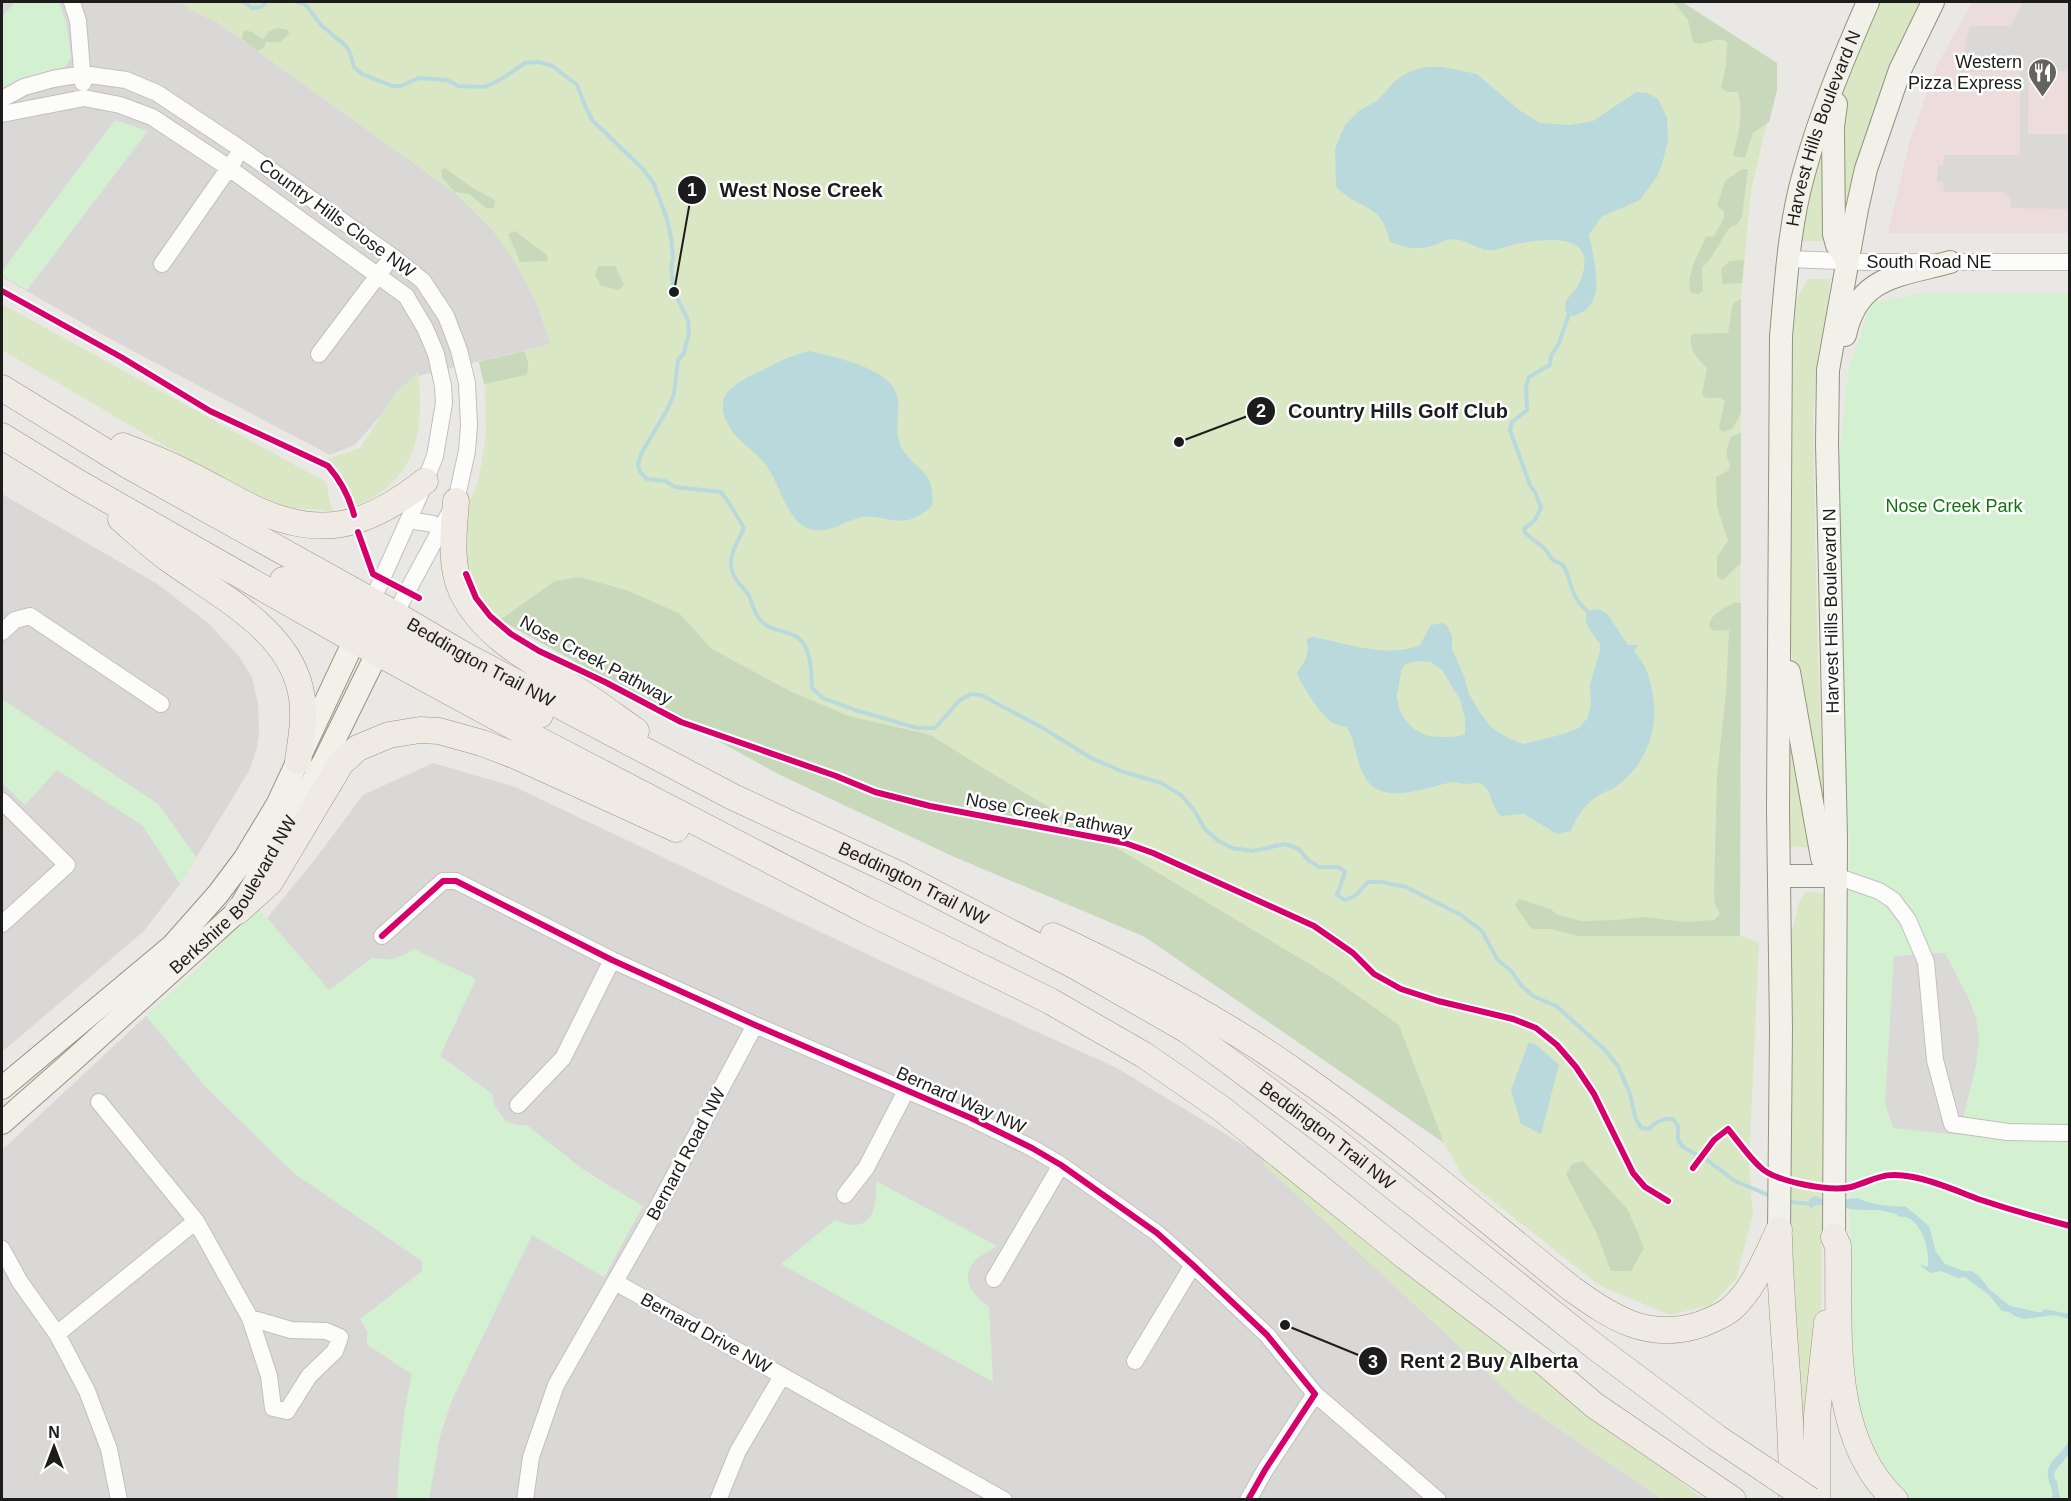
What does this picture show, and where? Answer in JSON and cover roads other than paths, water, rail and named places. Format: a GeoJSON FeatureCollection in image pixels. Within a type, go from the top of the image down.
{"type":"FeatureCollection","features":[{"type":"Feature","properties":{"kind":"main road","name":"Harvest Hills Boulevard N"},"geometry":{"type":"LineString","coordinates":[[1779,1230],[1780,345],[1789,259],[1803,174],[1841,63],[1868,2]]}},
{"type":"Feature","properties":{"kind":"main road","name":"Harvest Hills Boulevard N"},"geometry":{"type":"LineString","coordinates":[[1834,1237],[1836,876],[1827,436],[1828,370],[1866,169],[1900,70],[1933,2]]}},
{"type":"Feature","properties":{"kind":"main road"},"geometry":{"type":"LineString","coordinates":[[1841,63],[1833,127],[1832,189],[1834,234],[1837,245],[1847,261]]}},
{"type":"Feature","properties":{"kind":"main road"},"geometry":{"type":"LineString","coordinates":[[1827,436],[1834,416],[1849,316],[1856,304],[1864,293],[1880,282],[1950,262]]}},
{"type":"Feature","properties":{"kind":"main road"},"geometry":{"type":"LineString","coordinates":[[2,388],[129,466],[363,621],[382,645],[531,736],[790,871],[1050,1001],[1098,1027],[1171,1073],[1240,1123],[1407,1257],[1545,1363],[1594,1405],[1719,1500]]}},
{"type":"Feature","properties":{"kind":"main road"},"geometry":{"type":"LineString","coordinates":[[48,416],[181,470],[267,514],[302,524],[335,526],[360,521],[395,504],[425,481]]}},
{"type":"Feature","properties":{"kind":"main road"},"geometry":{"type":"LineString","coordinates":[[2,436],[77,482],[149,522],[201,536],[363,621],[395,614]]}},
{"type":"Feature","properties":{"kind":"main road"},"geometry":{"type":"LineString","coordinates":[[77,482],[167,558],[254,620],[287,656],[302,696],[303,729],[298,761]]}},
{"type":"Feature","properties":{"kind":"main road"},"geometry":{"type":"LineString","coordinates":[[456,501],[447,532],[461,591],[479,620],[522,655],[733,798]]}},
{"type":"Feature","properties":{"kind":"main road"},"geometry":{"type":"LineString","coordinates":[[1779,607],[1822,858],[1836,876]]}},
{"type":"Feature","properties":{"kind":"main road","name":"Berkshire Boulevard NW"},"geometry":{"type":"LineString","coordinates":[[2,1123],[238,911],[323,763],[395,614]]}},
{"type":"Feature","properties":{"kind":"main road","name":"Beddington Trail NW"},"geometry":{"type":"LineString","coordinates":[[395,614],[464,655],[733,798],[898,874],[1077,967],[1187,1030],[1336,1141],[1610,1358],[1716,1437],[1810,1500]]}},
{"type":"Feature","properties":{"kind":"main road","name":"Berkshire Boulevard NW"},"geometry":{"type":"LineString","coordinates":[[2,1088],[172,946],[218,894],[245,858],[272,814],[363,621]]}},
{"type":"Feature","properties":{"kind":"main road"},"geometry":{"type":"LineString","coordinates":[[382,645],[626,758],[733,798]]}},
{"type":"Feature","properties":{"kind":"main road"},"geometry":{"type":"LineString","coordinates":[[238,911],[270,882],[341,763],[358,748],[373,741],[403,732],[420,730],[447,732],[482,743],[688,835],[790,871]]}},
{"type":"Feature","properties":{"kind":"main road"},"geometry":{"type":"LineString","coordinates":[[898,874],[1033,926],[1099,957],[1216,1020],[1325,1093],[1572,1290],[1628,1324],[1644,1329],[1666,1331],[1687,1328],[1706,1322],[1731,1309],[1750,1285],[1779,1230]]}},
{"type":"Feature","properties":{"kind":"main road"},"geometry":{"type":"LineString","coordinates":[[1779,876],[1836,876]]}},
{"type":"Feature","properties":{"kind":"main road"},"geometry":{"type":"LineString","coordinates":[[1779,1230],[1780,1294],[1791,1424],[1792,1500]]}},
{"type":"Feature","properties":{"kind":"main road"},"geometry":{"type":"LineString","coordinates":[[1817,1500],[1817,1415],[1827,1320],[1828,1251],[1834,1237]]}},
{"type":"Feature","properties":{"kind":"main road"},"geometry":{"type":"LineString","coordinates":[[1834,1237],[1838,1246],[1842,1371],[1851,1424],[1866,1464],[1895,1500]]}},
{"type":"Feature","properties":{"kind":"main road"},"geometry":{"type":"LineString","coordinates":[[1594,1405],[1733,1500]]}},
{"type":"Feature","properties":{"kind":"street"},"geometry":{"type":"LineString","coordinates":[[72,2],[78,21],[84,98]]}},
{"type":"Feature","properties":{"kind":"street","name":"Country Hills Close NW"},"geometry":{"type":"LineString","coordinates":[[2,99],[24,87],[83,74],[126,80],[157,93],[242,149],[423,281],[446,316],[459,350],[467,383],[469,426],[456,501]]}},
{"type":"Feature","properties":{"kind":"street","name":"Country Hills Close NW"},"geometry":{"type":"LineString","coordinates":[[2,114],[84,98],[120,105],[152,117],[229,168],[406,296],[425,328],[436,354],[444,403],[435,456],[363,621]]}},
{"type":"Feature","properties":{"kind":"street"},"geometry":{"type":"LineString","coordinates":[[162,264],[242,149]]}},
{"type":"Feature","properties":{"kind":"street"},"geometry":{"type":"LineString","coordinates":[[319,354],[393,257]]}},
{"type":"Feature","properties":{"kind":"street","name":"South Road NE"},"geometry":{"type":"LineString","coordinates":[[1789,259],[2070,262]]}},
{"type":"Feature","properties":{"kind":"street"},"geometry":{"type":"LineString","coordinates":[[395,614],[447,532],[421,521],[409,520]]}},
{"type":"Feature","properties":{"kind":"street"},"geometry":{"type":"LineString","coordinates":[[2,632],[15,620],[30,616],[161,704]]}},
{"type":"Feature","properties":{"kind":"street"},"geometry":{"type":"LineString","coordinates":[[2,801],[67,865],[2,924]]}},
{"type":"Feature","properties":{"kind":"street"},"geometry":{"type":"LineString","coordinates":[[1836,876],[1879,891],[1893,900],[1908,920],[1926,962],[1935,1060],[1952,1124],[2008,1132],[2070,1133]]}},
{"type":"Feature","properties":{"kind":"street","name":"Bernard Way NW"},"geometry":{"type":"LineString","coordinates":[[382,936],[443,881],[456,881],[612,960],[755,1025],[971,1118],[1032,1148],[1061,1165],[1157,1233],[1267,1335],[1315,1394],[1438,1500]]}},
{"type":"Feature","properties":{"kind":"street"},"geometry":{"type":"LineString","coordinates":[[518,1105],[563,1058],[612,960]]}},
{"type":"Feature","properties":{"kind":"street","name":"Bernard Road NW"},"geometry":{"type":"LineString","coordinates":[[615,1282],[755,1025]]}},
{"type":"Feature","properties":{"kind":"street"},"geometry":{"type":"LineString","coordinates":[[845,1195],[866,1168],[906,1091]]}},
{"type":"Feature","properties":{"kind":"street"},"geometry":{"type":"LineString","coordinates":[[99,1102],[196,1221],[250,1318],[268,1376],[273,1408],[287,1411],[309,1376],[335,1351],[340,1337],[326,1331],[291,1330],[250,1318]]}},
{"type":"Feature","properties":{"kind":"street"},"geometry":{"type":"LineString","coordinates":[[994,1279],[1061,1165]]}},
{"type":"Feature","properties":{"kind":"street"},"geometry":{"type":"LineString","coordinates":[[57,1334],[196,1221]]}},
{"type":"Feature","properties":{"kind":"street"},"geometry":{"type":"LineString","coordinates":[[2,1249],[20,1282],[57,1334],[87,1391],[109,1449],[119,1500]]}},
{"type":"Feature","properties":{"kind":"street"},"geometry":{"type":"LineString","coordinates":[[1135,1361],[1193,1266]]}},
{"type":"Feature","properties":{"kind":"street"},"geometry":{"type":"LineString","coordinates":[[2,1271],[20,1282]]}},
{"type":"Feature","properties":{"kind":"street"},"geometry":{"type":"LineString","coordinates":[[525,1500],[531,1457],[556,1385],[615,1282]]}},
{"type":"Feature","properties":{"kind":"street","name":"Bernard Drive NW"},"geometry":{"type":"LineString","coordinates":[[615,1282],[1004,1500]]}},
{"type":"Feature","properties":{"kind":"street"},"geometry":{"type":"LineString","coordinates":[[718,1500],[738,1451],[782,1376]]}},
{"type":"Feature","properties":{"kind":"street"},"geometry":{"type":"LineString","coordinates":[[1248,1500],[1315,1394]]}},
{"type":"Feature","properties":{"kind":"water"},"geometry":{"type":"Polygon","coordinates":[[[1425,67],[1443,67],[1477,74],[1519,110],[1540,123],[1570,125],[1593,121],[1636,92],[1647,93],[1658,99],[1667,118],[1668,141],[1662,164],[1657,177],[1640,200],[1601,217],[1589,235],[1596,282],[1591,303],[1584,311],[1573,316],[1566,312],[1565,308],[1566,301],[1582,277],[1584,267],[1583,254],[1579,247],[1572,243],[1543,240],[1488,250],[1453,239],[1423,248],[1407,247],[1390,242],[1386,229],[1376,213],[1345,195],[1336,187],[1335,148],[1345,125],[1360,110],[1377,101],[1395,81],[1409,72],[1425,67]]]}},
{"type":"Feature","properties":{"kind":"water"},"geometry":{"type":"Polygon","coordinates":[[[809,351],[847,361],[875,372],[894,388],[898,399],[897,433],[900,444],[931,484],[932,506],[924,513],[908,520],[863,517],[829,529],[807,528],[794,517],[764,462],[730,428],[723,406],[728,391],[743,380],[785,359],[809,351]]]}},
{"type":"Feature","properties":{"kind":"water"},"geometry":{"type":"Polygon","coordinates":[[[1594,609],[1603,611],[1628,645],[1638,645],[1634,651],[1642,661],[1649,678],[1653,697],[1653,724],[1646,749],[1632,772],[1612,789],[1587,804],[1576,819],[1571,831],[1557,834],[1524,814],[1501,816],[1487,789],[1479,783],[1452,782],[1397,793],[1377,789],[1369,783],[1361,770],[1347,727],[1328,720],[1307,693],[1297,673],[1305,661],[1306,639],[1313,637],[1380,650],[1407,649],[1420,645],[1431,625],[1443,623],[1452,636],[1452,649],[1469,694],[1479,711],[1491,727],[1523,744],[1579,728],[1588,717],[1591,704],[1590,684],[1600,651],[1600,644],[1587,625],[1586,617],[1594,609]],[[1416,661],[1407,664],[1402,669],[1397,696],[1402,714],[1411,726],[1425,735],[1447,737],[1465,734],[1465,718],[1460,700],[1442,670],[1431,662],[1416,661]]]}},
{"type":"Feature","properties":{"kind":"water"},"geometry":{"type":"Polygon","coordinates":[[[1529,1042],[1537,1045],[1559,1065],[1541,1134],[1521,1124],[1511,1090],[1529,1042]]]}},
{"type":"Feature","properties":{"kind":"water"},"geometry":{"type":"Polygon","coordinates":[[[1816,1196],[1831,1200],[1858,1198],[1881,1205],[1905,1206],[1929,1226],[1936,1252],[1945,1264],[1963,1271],[1972,1271],[2010,1306],[2037,1312],[2045,1309],[2069,1314],[2069,1319],[2054,1315],[2024,1319],[2002,1311],[1989,1295],[1965,1277],[1958,1278],[1941,1271],[1931,1273],[1922,1267],[1921,1264],[1928,1266],[1927,1251],[1922,1234],[1913,1221],[1880,1210],[1817,1205],[1810,1209],[1809,1199],[1816,1196]]]}},
{"type":"Feature","properties":{"kind":"water"},"geometry":{"type":"Polygon","coordinates":[[[2069,1440],[2069,1454],[2055,1471],[2054,1478],[2057,1481],[2060,1499],[2052,1499],[2048,1476],[2049,1467],[2069,1440]]]}},
{"type":"Feature","properties":{"kind":"waterway"},"geometry":{"type":"LineString","coordinates":[[244,2],[252,8],[261,7],[266,2]]}},
{"type":"Feature","properties":{"kind":"waterway"},"geometry":{"type":"LineString","coordinates":[[297,2],[305,4],[322,26],[346,46],[354,67],[362,74],[392,86],[401,86],[419,78],[447,80],[458,86],[485,87],[525,63],[537,62],[551,65],[577,85],[593,121],[644,170],[654,184],[667,219],[671,237],[674,292],[688,320],[689,332],[684,353],[678,360],[674,394],[642,452],[638,464],[640,472],[647,479],[665,481],[675,487],[721,492],[744,528],[731,559],[731,566],[737,581],[748,594],[762,622],[771,628],[796,636],[803,643],[810,659],[812,688],[823,698],[917,728],[935,728],[960,700],[971,694],[981,695],[1043,728],[1091,758],[1124,772],[1161,783],[1181,795],[1194,810],[1204,828],[1217,840],[1232,848],[1253,851],[1285,844],[1299,849],[1308,860],[1319,867],[1339,867],[1345,872],[1337,895],[1345,900],[1355,896],[1368,882],[1381,882],[1406,887],[1461,915],[1482,931],[1497,959],[1511,971],[1522,986],[1533,996],[1556,1006],[1604,1049],[1618,1066],[1641,1128],[1649,1129],[1660,1121],[1673,1119],[1678,1126],[1678,1140],[1683,1147],[1707,1160],[1735,1181],[1773,1197]]}},
{"type":"Feature","properties":{"kind":"waterway"},"geometry":{"type":"LineString","coordinates":[[1569,314],[1559,343],[1551,356],[1550,365],[1529,377],[1526,387],[1527,410],[1512,422],[1510,430],[1541,508],[1535,520],[1524,529],[1525,533],[1544,548],[1553,560],[1563,565],[1574,594],[1588,612]]}},
{"type":"Feature","properties":{"kind":"waterway"},"geometry":{"type":"LineString","coordinates":[[1788,1202],[1814,1204]]}},
{"type":"Feature","properties":{"kind":"place","name":"Western Pizza Express"},"geometry":{"type":"Point","coordinates":[2043,98]}},
{"type":"Feature","properties":{"kind":"place","name":"West Nose Creek"},"geometry":{"type":"Point","coordinates":[674,292]}},
{"type":"Feature","properties":{"kind":"place","name":"Country Hills Golf Club"},"geometry":{"type":"Point","coordinates":[1179,442]}},
{"type":"Feature","properties":{"kind":"place","name":"Rent 2 Buy Alberta"},"geometry":{"type":"Point","coordinates":[1285,1325]}},
{"type":"Feature","properties":{"kind":"park label","name":"Nose Creek Park"},"geometry":{"type":"Point","coordinates":[1954,506]}}]}
